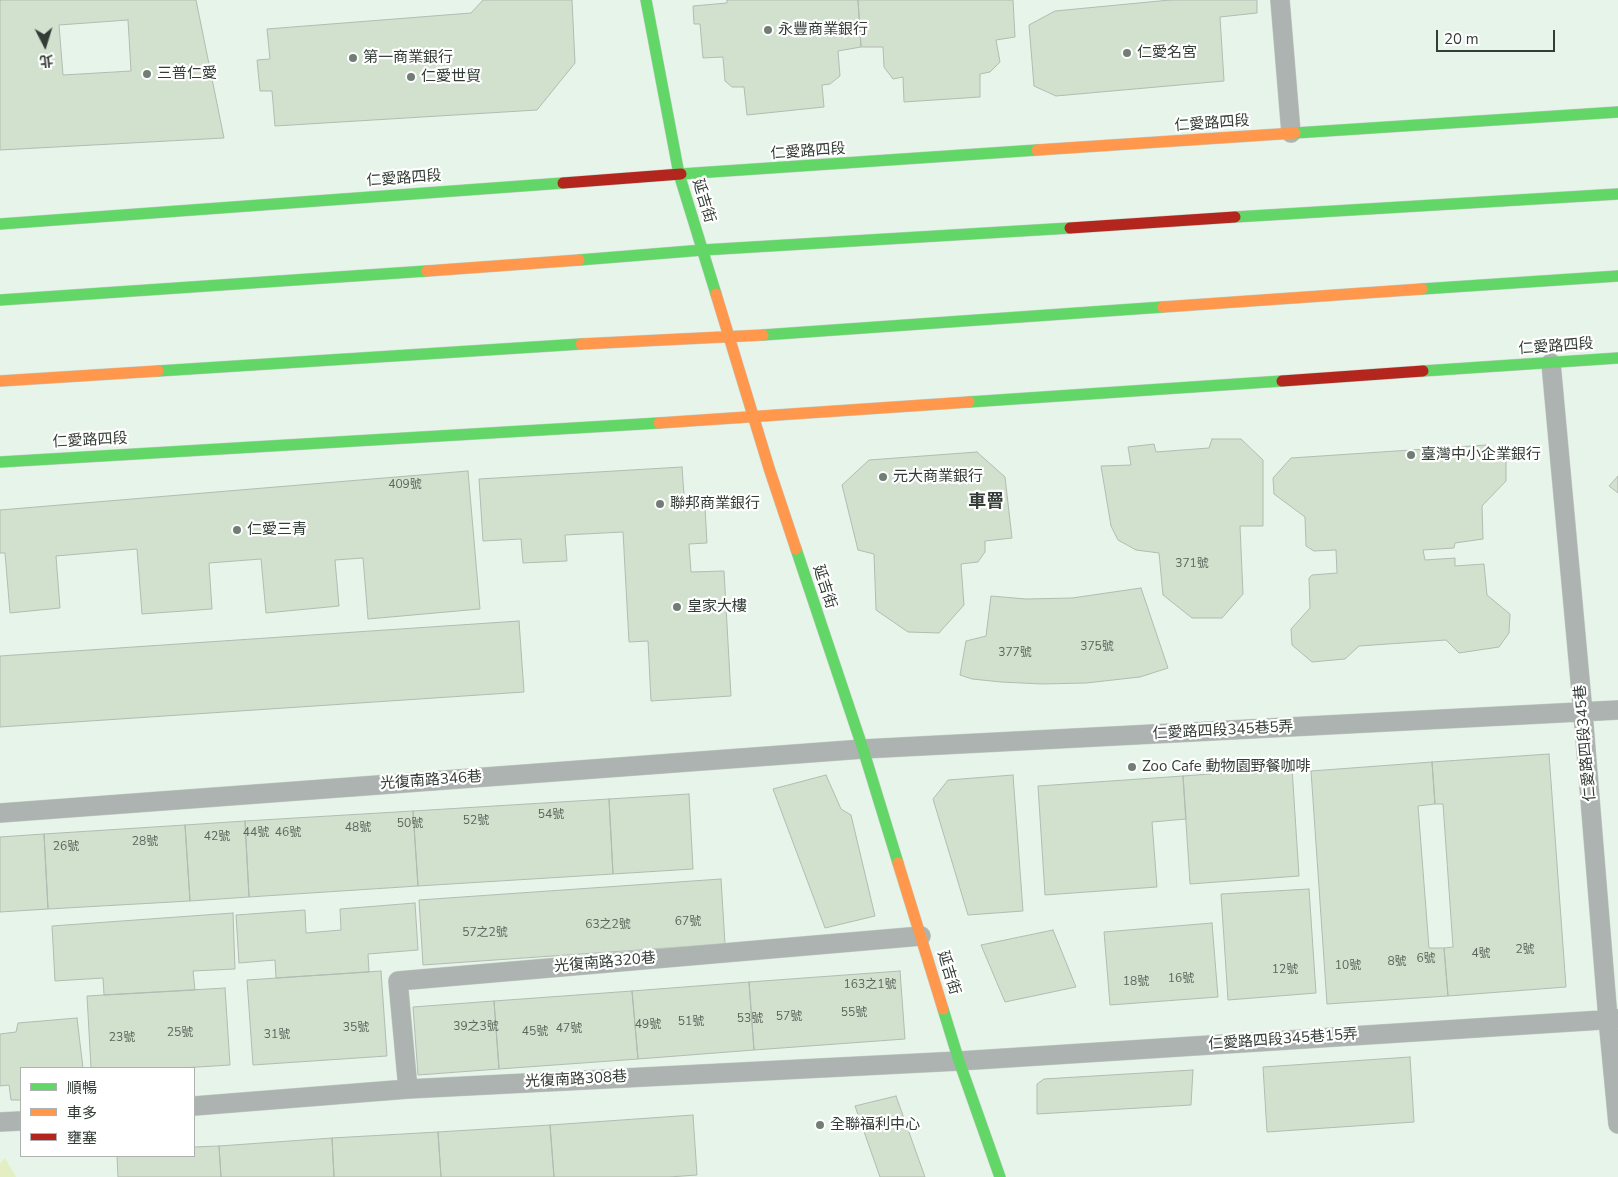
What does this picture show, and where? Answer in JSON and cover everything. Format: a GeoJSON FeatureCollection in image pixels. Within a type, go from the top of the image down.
{"type":"FeatureCollection","features":[{"type":"Feature","properties":{"kind":"main road","name":"延吉街"},"geometry":{"type":"LineString","coordinates":[[646,0],[679,174],[769,468],[862,749],[959,1061],[1000,1177]]}},
{"type":"Feature","properties":{"kind":"main road","name":"仁愛路四段"},"geometry":{"type":"LineString","coordinates":[[0,224],[679,174],[1618,112]]}},
{"type":"Feature","properties":{"kind":"main road"},"geometry":{"type":"LineString","coordinates":[[0,300],[614,258],[703,250],[1618,194]]}},
{"type":"Feature","properties":{"kind":"main road"},"geometry":{"type":"LineString","coordinates":[[0,381],[729,336],[1618,276]]}},
{"type":"Feature","properties":{"kind":"main road","name":"仁愛路四段"},"geometry":{"type":"LineString","coordinates":[[0,462],[753,417],[1618,358]]}},
{"type":"Feature","properties":{"kind":"lane"},"geometry":{"type":"LineString","coordinates":[[1280,0],[1291,133]]}},
{"type":"Feature","properties":{"kind":"lane","name":"仁愛路四段345巷"},"geometry":{"type":"LineString","coordinates":[[1551,363],[1613,1019],[1618,1124]]}},
{"type":"Feature","properties":{"kind":"lane","name":"仁愛路四段345巷5弄"},"geometry":{"type":"LineString","coordinates":[[862,749],[1618,710]]}},
{"type":"Feature","properties":{"kind":"lane","name":"光復南路346巷"},"geometry":{"type":"LineString","coordinates":[[0,813],[862,749]]}},
{"type":"Feature","properties":{"kind":"lane","name":"光復南路320巷"},"geometry":{"type":"LineString","coordinates":[[408,1089],[398,981],[920,936]]}},
{"type":"Feature","properties":{"kind":"lane","name":"仁愛路四段345巷15弄"},"geometry":{"type":"LineString","coordinates":[[959,1061],[1613,1019]]}},
{"type":"Feature","properties":{"kind":"lane","name":"光復南路308巷"},"geometry":{"type":"LineString","coordinates":[[195,1106],[408,1089],[959,1061]]}},
{"type":"Feature","properties":{"kind":"lane"},"geometry":{"type":"LineString","coordinates":[[0,1122],[20,1121]]}},
{"type":"Feature","properties":{"kind":"green space"},"geometry":{"type":"Polygon","coordinates":[[[5,1158],[16,1177],[0,1177],[0,1163],[5,1158]]]}},
{"type":"Feature","properties":{"kind":"building","name":"三普仁愛"},"geometry":{"type":"Polygon","coordinates":[[[0,0],[196,0],[224,138],[0,150],[0,0]],[[128,20],[59,25],[63,75],[131,71],[128,20]]]}},
{"type":"Feature","properties":{"kind":"building","name":"仁愛世貿"},"geometry":{"type":"Polygon","coordinates":[[[483,0],[572,0],[575,63],[537,110],[275,126],[272,91],[260,91],[257,60],[270,59],[267,29],[471,13],[483,0]]]}},
{"type":"Feature","properties":{"kind":"building"},"geometry":{"type":"Polygon","coordinates":[[[727,0],[858,0],[861,47],[838,51],[840,76],[830,84],[822,85],[824,107],[747,115],[744,87],[732,87],[725,81],[723,57],[703,58],[700,24],[694,24],[693,6],[727,3],[727,0]]]}},
{"type":"Feature","properties":{"kind":"building"},"geometry":{"type":"Polygon","coordinates":[[[858,0],[1013,0],[1015,37],[996,40],[1000,62],[990,72],[980,74],[980,97],[904,102],[903,77],[893,79],[884,67],[883,47],[861,47],[858,0]]]}},
{"type":"Feature","properties":{"kind":"building","name":"仁愛名宮"},"geometry":{"type":"Polygon","coordinates":[[[1170,0],[1257,0],[1257,13],[1220,17],[1224,81],[1056,96],[1034,86],[1029,25],[1055,11],[1170,0]]]}},
{"type":"Feature","properties":{"kind":"building"},"geometry":{"type":"Polygon","coordinates":[[[1212,439],[1241,439],[1263,460],[1263,526],[1240,526],[1243,594],[1222,618],[1192,618],[1163,595],[1159,553],[1136,550],[1118,540],[1111,526],[1101,466],[1131,465],[1128,447],[1154,444],[1156,452],[1209,448],[1212,439]]]}},
{"type":"Feature","properties":{"kind":"building"},"geometry":{"type":"Polygon","coordinates":[[[1486,445],[1506,459],[1506,481],[1482,506],[1483,539],[1455,543],[1454,548],[1423,550],[1425,560],[1455,558],[1455,566],[1484,564],[1487,595],[1510,614],[1509,633],[1499,647],[1459,653],[1446,640],[1359,646],[1345,659],[1312,662],[1292,645],[1291,629],[1310,608],[1309,578],[1312,575],[1337,573],[1336,550],[1314,551],[1306,546],[1305,517],[1274,494],[1273,478],[1291,458],[1486,445]]]}},
{"type":"Feature","properties":{"kind":"building"},"geometry":{"type":"Polygon","coordinates":[[[977,452],[1005,477],[1012,538],[985,541],[985,552],[978,562],[961,564],[964,605],[939,633],[908,632],[876,610],[874,554],[858,550],[842,485],[869,460],[977,452]]]}},
{"type":"Feature","properties":{"kind":"building","name":"皇家大樓"},"geometry":{"type":"Polygon","coordinates":[[[682,467],[685,509],[705,508],[707,543],[689,544],[691,572],[724,571],[731,696],[651,701],[648,641],[629,642],[623,532],[565,535],[567,561],[523,563],[521,539],[483,541],[479,479],[682,467]]]}},
{"type":"Feature","properties":{"kind":"building","name":"仁愛三青"},"geometry":{"type":"Polygon","coordinates":[[[468,471],[480,609],[368,619],[363,558],[335,560],[339,606],[266,613],[261,559],[209,563],[212,609],[142,614],[137,549],[56,556],[60,608],[10,613],[5,553],[0,553],[0,510],[468,471]]]}},
{"type":"Feature","properties":{"kind":"building"},"geometry":{"type":"Polygon","coordinates":[[[1618,476],[1618,493],[1609,486],[1618,476]]]}},
{"type":"Feature","properties":{"kind":"building"},"geometry":{"type":"Polygon","coordinates":[[[1141,588],[1168,668],[1140,677],[1086,683],[1042,684],[1001,682],[972,679],[960,675],[966,641],[986,636],[991,596],[1026,599],[1072,598],[1141,588]]]}},
{"type":"Feature","properties":{"kind":"building"},"geometry":{"type":"Polygon","coordinates":[[[519,621],[524,692],[0,727],[0,656],[519,621]]]}},
{"type":"Feature","properties":{"kind":"building"},"geometry":{"type":"Polygon","coordinates":[[[1549,754],[1566,987],[1448,996],[1444,948],[1453,947],[1443,804],[1435,804],[1432,762],[1549,754]]]}},
{"type":"Feature","properties":{"kind":"building"},"geometry":{"type":"Polygon","coordinates":[[[1432,762],[1435,804],[1418,806],[1429,948],[1444,948],[1448,996],[1327,1004],[1311,771],[1432,762]]]}},
{"type":"Feature","properties":{"kind":"building"},"geometry":{"type":"Polygon","coordinates":[[[1292,768],[1299,876],[1190,884],[1183,776],[1292,768]]]}},
{"type":"Feature","properties":{"kind":"building"},"geometry":{"type":"Polygon","coordinates":[[[826,775],[841,809],[851,815],[875,916],[825,928],[773,789],[826,775]]]}},
{"type":"Feature","properties":{"kind":"building"},"geometry":{"type":"Polygon","coordinates":[[[1013,775],[1023,911],[968,915],[933,799],[948,780],[1013,775]]]}},
{"type":"Feature","properties":{"kind":"building"},"geometry":{"type":"Polygon","coordinates":[[[1183,776],[1186,819],[1152,822],[1157,887],[1045,895],[1038,786],[1183,776]]]}},
{"type":"Feature","properties":{"kind":"building"},"geometry":{"type":"Polygon","coordinates":[[[689,794],[693,869],[613,874],[609,799],[689,794]]]}},
{"type":"Feature","properties":{"kind":"building"},"geometry":{"type":"Polygon","coordinates":[[[609,799],[613,874],[418,886],[413,811],[609,799]]]}},
{"type":"Feature","properties":{"kind":"building"},"geometry":{"type":"Polygon","coordinates":[[[413,811],[418,886],[249,897],[245,821],[413,811]]]}},
{"type":"Feature","properties":{"kind":"building"},"geometry":{"type":"Polygon","coordinates":[[[245,821],[249,897],[190,901],[185,825],[245,821]]]}},
{"type":"Feature","properties":{"kind":"building"},"geometry":{"type":"Polygon","coordinates":[[[185,825],[190,901],[48,909],[44,834],[185,825]]]}},
{"type":"Feature","properties":{"kind":"building"},"geometry":{"type":"Polygon","coordinates":[[[44,834],[48,909],[0,912],[0,837],[44,834]]]}},
{"type":"Feature","properties":{"kind":"building"},"geometry":{"type":"Polygon","coordinates":[[[721,879],[725,944],[423,965],[419,900],[721,879]]]}},
{"type":"Feature","properties":{"kind":"building"},"geometry":{"type":"Polygon","coordinates":[[[1309,889],[1316,993],[1228,1000],[1221,894],[1309,889]]]}},
{"type":"Feature","properties":{"kind":"building"},"geometry":{"type":"Polygon","coordinates":[[[415,903],[418,950],[368,954],[369,972],[276,978],[275,960],[239,963],[236,915],[305,910],[306,933],[341,930],[340,909],[415,903]]]}},
{"type":"Feature","properties":{"kind":"building"},"geometry":{"type":"Polygon","coordinates":[[[233,913],[235,969],[193,971],[195,990],[104,995],[103,978],[55,981],[52,926],[233,913]]]}},
{"type":"Feature","properties":{"kind":"building"},"geometry":{"type":"Polygon","coordinates":[[[1212,923],[1218,997],[1110,1005],[1104,932],[1212,923]]]}},
{"type":"Feature","properties":{"kind":"building"},"geometry":{"type":"Polygon","coordinates":[[[1053,930],[1076,987],[1005,1002],[981,945],[1053,930]]]}},
{"type":"Feature","properties":{"kind":"building"},"geometry":{"type":"Polygon","coordinates":[[[381,971],[387,1056],[253,1065],[247,980],[381,971]]]}},
{"type":"Feature","properties":{"kind":"building"},"geometry":{"type":"Polygon","coordinates":[[[900,971],[905,1039],[754,1050],[749,982],[900,971]]]}},
{"type":"Feature","properties":{"kind":"building"},"geometry":{"type":"Polygon","coordinates":[[[749,982],[754,1050],[638,1059],[632,991],[749,982]]]}},
{"type":"Feature","properties":{"kind":"building"},"geometry":{"type":"Polygon","coordinates":[[[225,988],[230,1065],[195,1067],[91,1067],[87,996],[225,988]]]}},
{"type":"Feature","properties":{"kind":"building"},"geometry":{"type":"Polygon","coordinates":[[[632,991],[638,1059],[499,1069],[494,1001],[632,991]]]}},
{"type":"Feature","properties":{"kind":"building"},"geometry":{"type":"Polygon","coordinates":[[[494,1001],[499,1069],[418,1075],[413,1007],[494,1001]]]}},
{"type":"Feature","properties":{"kind":"building"},"geometry":{"type":"Polygon","coordinates":[[[77,1018],[83,1067],[20,1067],[20,1100],[11,1100],[9,1085],[0,1086],[0,1034],[16,1032],[18,1023],[77,1018]]]}},
{"type":"Feature","properties":{"kind":"building"},"geometry":{"type":"Polygon","coordinates":[[[1410,1057],[1414,1122],[1267,1132],[1263,1067],[1410,1057]]]}},
{"type":"Feature","properties":{"kind":"building"},"geometry":{"type":"Polygon","coordinates":[[[1193,1070],[1191,1105],[1037,1114],[1037,1084],[1044,1079],[1193,1070]]]}},
{"type":"Feature","properties":{"kind":"building"},"geometry":{"type":"Polygon","coordinates":[[[896,1096],[925,1177],[880,1177],[855,1106],[896,1096]]]}},
{"type":"Feature","properties":{"kind":"building"},"geometry":{"type":"Polygon","coordinates":[[[693,1115],[697,1175],[669,1177],[554,1177],[550,1125],[693,1115]]]}},
{"type":"Feature","properties":{"kind":"building"},"geometry":{"type":"Polygon","coordinates":[[[550,1125],[554,1177],[441,1177],[438,1132],[550,1125]]]}},
{"type":"Feature","properties":{"kind":"building"},"geometry":{"type":"Polygon","coordinates":[[[438,1132],[441,1177],[334,1177],[332,1138],[438,1132]]]}},
{"type":"Feature","properties":{"kind":"building"},"geometry":{"type":"Polygon","coordinates":[[[332,1138],[334,1177],[221,1177],[219,1146],[332,1138]]]}},
{"type":"Feature","properties":{"kind":"building"},"geometry":{"type":"Polygon","coordinates":[[[219,1146],[221,1177],[118,1177],[117,1157],[195,1157],[195,1147],[219,1146]]]}},
{"type":"Feature","properties":{"kind":"traffic: fast"},"geometry":{"type":"LineString","coordinates":[[646,0],[679,174],[716,294]]}},
{"type":"Feature","properties":{"kind":"traffic: fast"},"geometry":{"type":"LineString","coordinates":[[1295,133],[1618,112]]}},
{"type":"Feature","properties":{"kind":"traffic: fast"},"geometry":{"type":"LineString","coordinates":[[681,174],[1037,150]]}},
{"type":"Feature","properties":{"kind":"traffic: fast"},"geometry":{"type":"LineString","coordinates":[[0,224],[563,183]]}},
{"type":"Feature","properties":{"kind":"traffic: fast"},"geometry":{"type":"LineString","coordinates":[[1235,217],[1618,194]]}},
{"type":"Feature","properties":{"kind":"traffic: fast"},"geometry":{"type":"LineString","coordinates":[[579,260],[703,250],[1070,228]]}},
{"type":"Feature","properties":{"kind":"traffic: fast"},"geometry":{"type":"LineString","coordinates":[[0,300],[427,271]]}},
{"type":"Feature","properties":{"kind":"traffic: fast"},"geometry":{"type":"LineString","coordinates":[[1422,289],[1618,276]]}},
{"type":"Feature","properties":{"kind":"traffic: fast"},"geometry":{"type":"LineString","coordinates":[[763,335],[1163,307]]}},
{"type":"Feature","properties":{"kind":"traffic: fast"},"geometry":{"type":"LineString","coordinates":[[158,371],[581,344]]}},
{"type":"Feature","properties":{"kind":"traffic: fast"},"geometry":{"type":"LineString","coordinates":[[1423,371],[1618,358]]}},
{"type":"Feature","properties":{"kind":"traffic: fast"},"geometry":{"type":"LineString","coordinates":[[969,402],[1282,381]]}},
{"type":"Feature","properties":{"kind":"traffic: fast"},"geometry":{"type":"LineString","coordinates":[[0,462],[659,423]]}},
{"type":"Feature","properties":{"kind":"traffic: fast"},"geometry":{"type":"LineString","coordinates":[[796,549],[863,749],[898,863]]}},
{"type":"Feature","properties":{"kind":"traffic: fast"},"geometry":{"type":"LineString","coordinates":[[943,1009],[959,1061],[1000,1177]]}},
{"type":"Feature","properties":{"kind":"traffic: slow"},"geometry":{"type":"LineString","coordinates":[[1037,150],[1295,133]]}},
{"type":"Feature","properties":{"kind":"traffic: slow"},"geometry":{"type":"LineString","coordinates":[[427,271],[579,260]]}},
{"type":"Feature","properties":{"kind":"traffic: slow"},"geometry":{"type":"LineString","coordinates":[[1163,307],[1422,289]]}},
{"type":"Feature","properties":{"kind":"traffic: slow"},"geometry":{"type":"LineString","coordinates":[[716,294],[769,468],[796,549]]}},
{"type":"Feature","properties":{"kind":"traffic: slow"},"geometry":{"type":"LineString","coordinates":[[581,344],[763,335]]}},
{"type":"Feature","properties":{"kind":"traffic: slow"},"geometry":{"type":"LineString","coordinates":[[0,381],[158,371]]}},
{"type":"Feature","properties":{"kind":"traffic: slow"},"geometry":{"type":"LineString","coordinates":[[659,423],[969,402]]}},
{"type":"Feature","properties":{"kind":"traffic: slow"},"geometry":{"type":"LineString","coordinates":[[898,863],[943,1009]]}},
{"type":"Feature","properties":{"kind":"traffic: jam"},"geometry":{"type":"LineString","coordinates":[[563,183],[681,174]]}},
{"type":"Feature","properties":{"kind":"traffic: jam"},"geometry":{"type":"LineString","coordinates":[[1070,228],[1235,217]]}},
{"type":"Feature","properties":{"kind":"traffic: jam"},"geometry":{"type":"LineString","coordinates":[[1282,381],[1423,371]]}},
{"type":"Feature","properties":{"kind":"place","name":"永豐商業銀行"},"geometry":{"type":"Point","coordinates":[768,30]}},
{"type":"Feature","properties":{"kind":"place","name":"仁愛名宮"},"geometry":{"type":"Point","coordinates":[1127,53]}},
{"type":"Feature","properties":{"kind":"place","name":"第一商業銀行"},"geometry":{"type":"Point","coordinates":[353,58]}},
{"type":"Feature","properties":{"kind":"place","name":"三普仁愛"},"geometry":{"type":"Point","coordinates":[147,74]}},
{"type":"Feature","properties":{"kind":"place","name":"仁愛世貿"},"geometry":{"type":"Point","coordinates":[411,77]}},
{"type":"Feature","properties":{"kind":"place","name":"臺灣中小企業銀行"},"geometry":{"type":"Point","coordinates":[1411,455]}},
{"type":"Feature","properties":{"kind":"place","name":"元大商業銀行"},"geometry":{"type":"Point","coordinates":[883,477]}},
{"type":"Feature","properties":{"kind":"place","name":"聯邦商業銀行"},"geometry":{"type":"Point","coordinates":[660,504]}},
{"type":"Feature","properties":{"kind":"place","name":"仁愛三青"},"geometry":{"type":"Point","coordinates":[237,530]}},
{"type":"Feature","properties":{"kind":"place","name":"皇家大樓"},"geometry":{"type":"Point","coordinates":[677,607]}},
{"type":"Feature","properties":{"kind":"place","name":"Zoo Cafe 動物園野餐咖啡"},"geometry":{"type":"Point","coordinates":[1132,767]}},
{"type":"Feature","properties":{"kind":"place","name":"全聯福利中心"},"geometry":{"type":"Point","coordinates":[820,1125]}},
{"type":"Feature","properties":{"kind":"district","name":"車罾"},"geometry":{"type":"Point","coordinates":[986,503]}}]}
